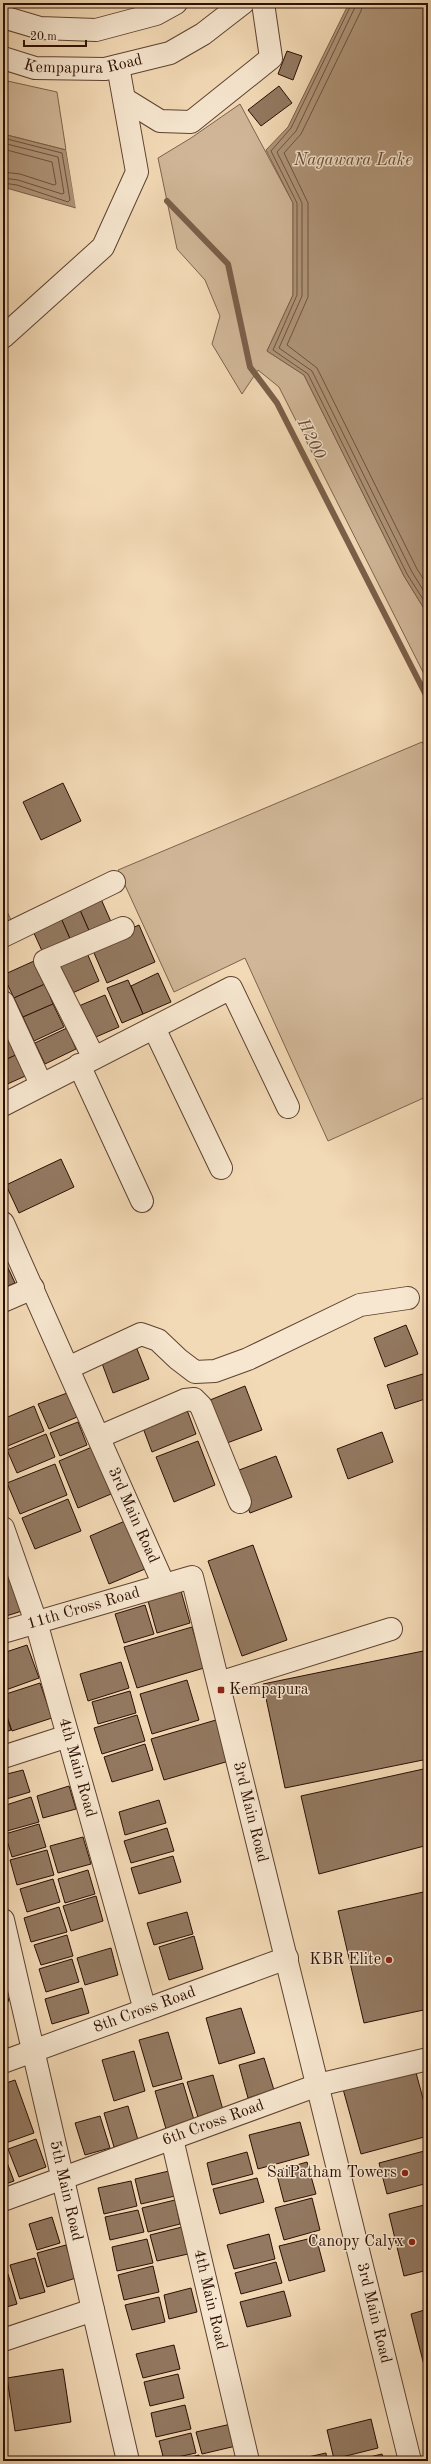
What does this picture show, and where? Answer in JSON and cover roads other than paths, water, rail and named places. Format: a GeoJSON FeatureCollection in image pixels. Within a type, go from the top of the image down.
{"type":"FeatureCollection","features":[{"type":"Feature","properties":{"kind":"street","name":"Kempapura Road"},"geometry":{"type":"LineString","coordinates":[[3,17],[40,28],[96,30],[156,14],[176,3]]}},
{"type":"Feature","properties":{"kind":"street","name":"Kempapura Road"},"geometry":{"type":"LineString","coordinates":[[3,58],[35,68],[105,69],[170,53],[203,34],[243,3]]}},
{"type":"Feature","properties":{"kind":"street"},"geometry":{"type":"LineString","coordinates":[[126,100],[160,121],[190,122],[271,58],[263,3]]}},
{"type":"Feature","properties":{"kind":"street"},"geometry":{"type":"LineString","coordinates":[[3,336],[103,247],[137,172],[118,66]]}},
{"type":"Feature","properties":{"kind":"street"},"geometry":{"type":"LineString","coordinates":[[3,936],[114,882]]}},
{"type":"Feature","properties":{"kind":"street"},"geometry":{"type":"LineString","coordinates":[[122,928],[45,961],[142,1201]]}},
{"type":"Feature","properties":{"kind":"street"},"geometry":{"type":"LineString","coordinates":[[3,1105],[41,1084],[232,988],[288,1107]]}},
{"type":"Feature","properties":{"kind":"street"},"geometry":{"type":"LineString","coordinates":[[3,1002],[41,1084]]}},
{"type":"Feature","properties":{"kind":"street"},"geometry":{"type":"LineString","coordinates":[[154,1028],[221,1168]]}},
{"type":"Feature","properties":{"kind":"street","name":"3rd Main Road"},"geometry":{"type":"LineString","coordinates":[[3,1223],[164,1585],[192,1577],[410,2461]]}},
{"type":"Feature","properties":{"kind":"street"},"geometry":{"type":"LineString","coordinates":[[3,1301],[33,1288]]}},
{"type":"Feature","properties":{"kind":"street"},"geometry":{"type":"LineString","coordinates":[[68,1368],[140,1334],[158,1340],[178,1359],[195,1372],[215,1371],[248,1359],[360,1305],[408,1298]]}},
{"type":"Feature","properties":{"kind":"street"},"geometry":{"type":"LineString","coordinates":[[98,1437],[185,1400],[194,1399],[201,1406],[240,1502]]}},
{"type":"Feature","properties":{"kind":"street","name":"4th Main Road"},"geometry":{"type":"LineString","coordinates":[[3,1528],[36,1622],[145,2010]]}},
{"type":"Feature","properties":{"kind":"street","name":"11th Cross Road"},"geometry":{"type":"LineString","coordinates":[[3,1632],[164,1585]]}},
{"type":"Feature","properties":{"kind":"street"},"geometry":{"type":"LineString","coordinates":[[219,1683],[391,1629]]}},
{"type":"Feature","properties":{"kind":"street"},"geometry":{"type":"LineString","coordinates":[[3,1757],[68,1736]]}},
{"type":"Feature","properties":{"kind":"street","name":"5th Main Road"},"geometry":{"type":"LineString","coordinates":[[4,1932],[128,2461]]}},
{"type":"Feature","properties":{"kind":"street","name":"8th Cross Road"},"geometry":{"type":"LineString","coordinates":[[3,2062],[287,1958]]}},
{"type":"Feature","properties":{"kind":"street","name":"6th Cross Road"},"geometry":{"type":"LineString","coordinates":[[3,2200],[318,2085],[428,2059]]}},
{"type":"Feature","properties":{"kind":"street","name":"4th Main Road"},"geometry":{"type":"LineString","coordinates":[[172,2139],[248,2461]]}},
{"type":"Feature","properties":{"kind":"street"},"geometry":{"type":"LineString","coordinates":[[3,2340],[93,2310]]}},
{"type":"Feature","properties":{"kind":"water","name":"Nagawara Lake"},"geometry":{"type":"Polygon","coordinates":[[[349,3],[428,3],[428,615],[404,576],[304,375],[267,351],[293,295],[293,203],[266,150],[288,127],[349,3]]]}},
{"type":"Feature","properties":{"kind":"water"},"geometry":{"type":"Polygon","coordinates":[[[3,134],[66,150],[76,208],[3,187],[3,134]]]}},
{"type":"Feature","properties":{"kind":"waterway","name":"H200"},"geometry":{"type":"LineString","coordinates":[[167,201],[228,264],[250,367],[277,403],[428,699]]}},
{"type":"Feature","properties":{"kind":"place","name":"Kempapura"},"geometry":{"type":"Point","coordinates":[221,1690]}},
{"type":"Feature","properties":{"kind":"place","name":"KBR Elite"},"geometry":{"type":"Point","coordinates":[389,1960]}},
{"type":"Feature","properties":{"kind":"place","name":"SaiPatham Towers"},"geometry":{"type":"Point","coordinates":[405,2173]}},
{"type":"Feature","properties":{"kind":"place","name":"Canopy Calyx"},"geometry":{"type":"Point","coordinates":[412,2242]}}]}
